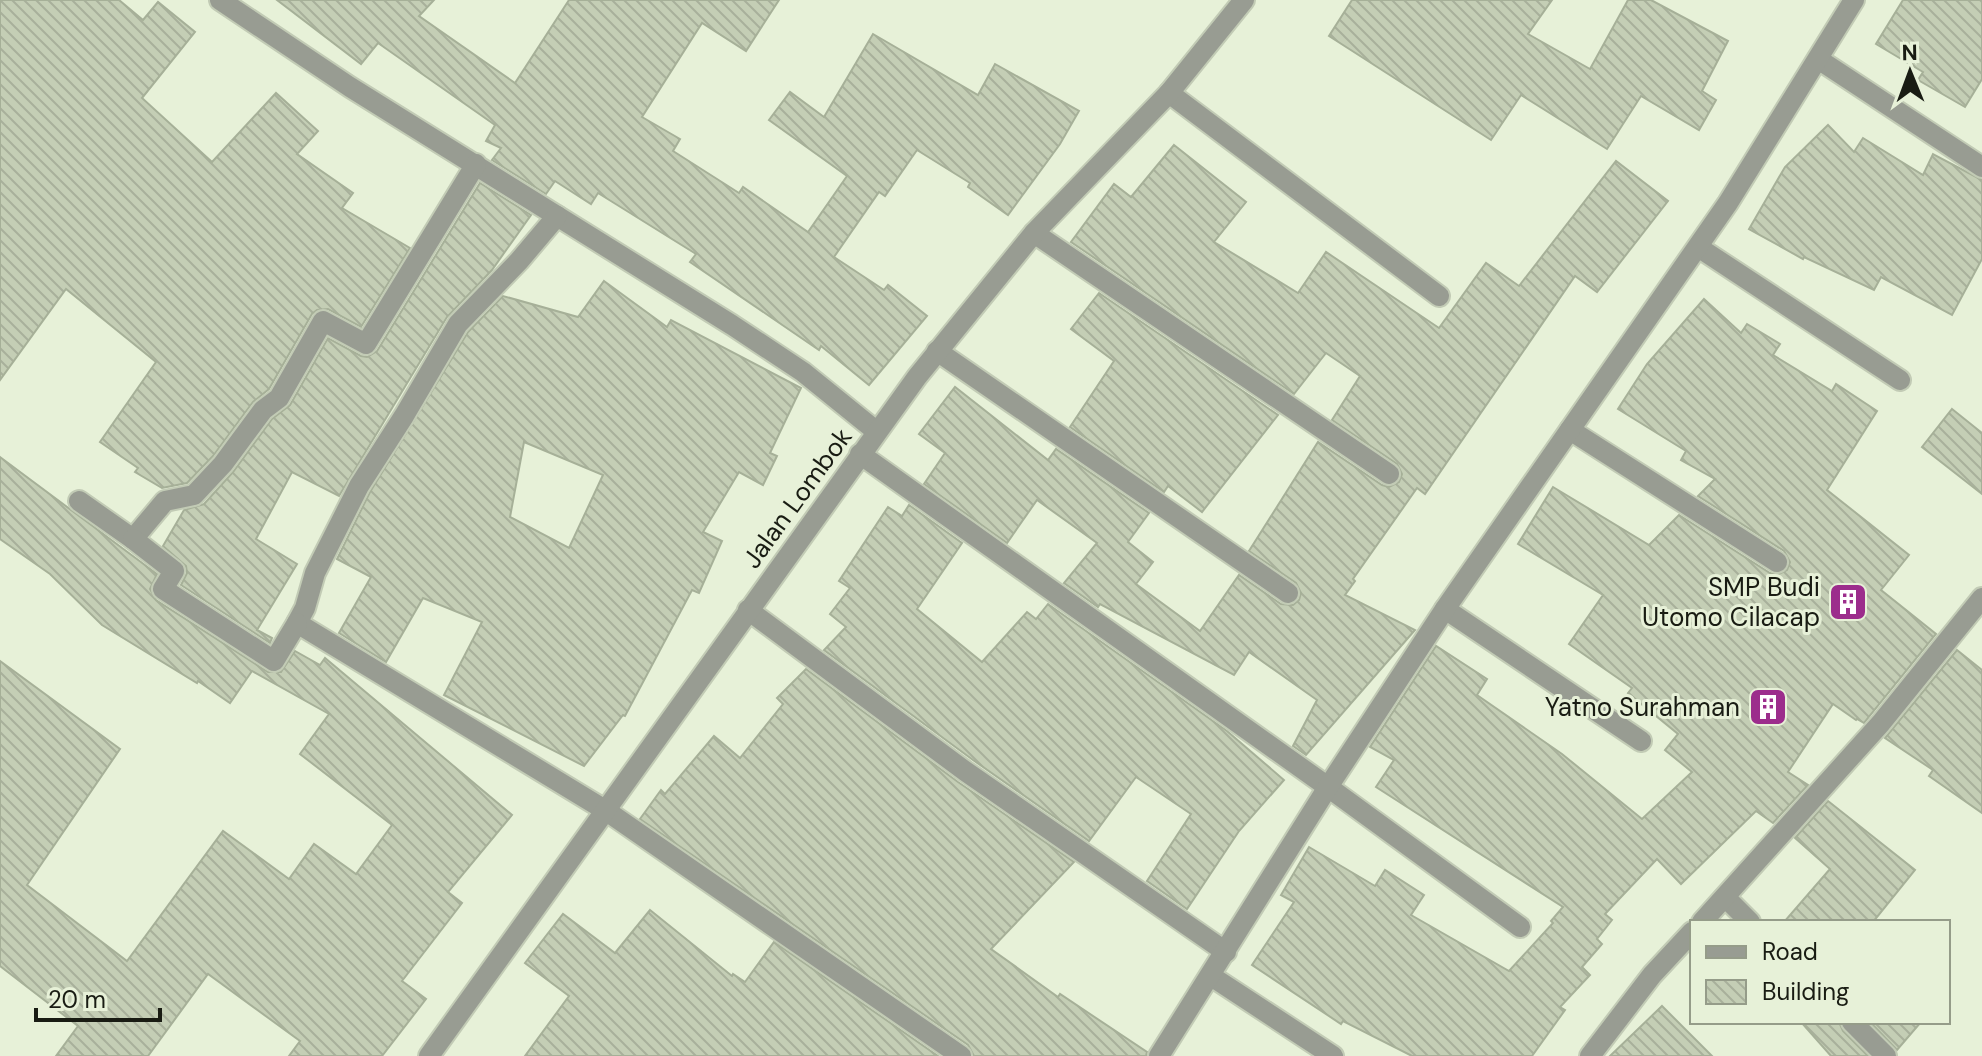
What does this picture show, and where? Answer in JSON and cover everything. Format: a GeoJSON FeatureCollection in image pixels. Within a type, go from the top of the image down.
{"type":"FeatureCollection","features":[{"type":"Feature","properties":{"kind":"street"},"geometry":{"type":"LineString","coordinates":[[220,0],[350,87],[803,372],[876,431]]}},
{"type":"Feature","properties":{"kind":"street","name":"Jalan Lombok"},"geometry":{"type":"LineString","coordinates":[[429,1056],[876,431],[937,351],[1034,233],[1169,93],[1244,0]]}},
{"type":"Feature","properties":{"kind":"street"},"geometry":{"type":"LineString","coordinates":[[1159,1056],[1328,787],[1445,609],[1698,247],[1854,0]]}},
{"type":"Feature","properties":{"kind":"street"},"geometry":{"type":"LineString","coordinates":[[1818,59],[1982,167]]}},
{"type":"Feature","properties":{"kind":"street"},"geometry":{"type":"LineString","coordinates":[[1169,93],[1439,296]]}},
{"type":"Feature","properties":{"kind":"street"},"geometry":{"type":"LineString","coordinates":[[133,539],[165,501],[194,495],[223,464],[263,410],[279,398],[323,321],[366,344],[476,164]]}},
{"type":"Feature","properties":{"kind":"street"},"geometry":{"type":"LineString","coordinates":[[79,501],[174,571],[163,589],[274,661],[305,608],[315,573],[359,486],[458,324],[557,216]]}},
{"type":"Feature","properties":{"kind":"street"},"geometry":{"type":"LineString","coordinates":[[1034,233],[1389,474]]}},
{"type":"Feature","properties":{"kind":"street"},"geometry":{"type":"LineString","coordinates":[[1698,247],[1900,380]]}},
{"type":"Feature","properties":{"kind":"street"},"geometry":{"type":"LineString","coordinates":[[937,351],[1288,593]]}},
{"type":"Feature","properties":{"kind":"street"},"geometry":{"type":"LineString","coordinates":[[1570,430],[1777,562]]}},
{"type":"Feature","properties":{"kind":"street"},"geometry":{"type":"LineString","coordinates":[[860,454],[1520,927]]}},
{"type":"Feature","properties":{"kind":"street"},"geometry":{"type":"LineString","coordinates":[[1704,920],[1881,723],[1982,598]]}},
{"type":"Feature","properties":{"kind":"street"},"geometry":{"type":"LineString","coordinates":[[1445,609],[1641,741]]}},
{"type":"Feature","properties":{"kind":"street"},"geometry":{"type":"LineString","coordinates":[[748,610],[965,771],[1226,952]]}},
{"type":"Feature","properties":{"kind":"street"},"geometry":{"type":"LineString","coordinates":[[297,623],[605,810],[961,1056]]}},
{"type":"Feature","properties":{"kind":"street"},"geometry":{"type":"LineString","coordinates":[[1725,897],[1748,920]]}},
{"type":"Feature","properties":{"kind":"street"},"geometry":{"type":"LineString","coordinates":[[1590,1056],[1652,975],[1690,934]]}},
{"type":"Feature","properties":{"kind":"street"},"geometry":{"type":"LineString","coordinates":[[1211,976],[1333,1056]]}},
{"type":"Feature","properties":{"kind":"street"},"geometry":{"type":"LineString","coordinates":[[1854,1024],[1886,1056]]}},
{"type":"Feature","properties":{"kind":"building"},"geometry":{"type":"Polygon","coordinates":[[[0,0],[119,0],[143,20],[158,2],[195,32],[142,98],[212,162],[276,93],[318,131],[297,154],[353,193],[342,208],[410,248],[361,327],[328,309],[312,314],[269,389],[253,402],[213,456],[187,483],[162,488],[135,472],[138,468],[100,442],[156,362],[66,289],[0,380],[0,0]]]}},
{"type":"Feature","properties":{"kind":"building"},"geometry":{"type":"Polygon","coordinates":[[[277,0],[434,0],[419,16],[515,83],[569,0],[779,0],[746,51],[702,23],[642,117],[680,139],[673,151],[739,193],[743,187],[808,232],[847,176],[769,120],[790,92],[824,117],[873,34],[978,95],[995,64],[1079,111],[1060,144],[1008,215],[968,187],[970,183],[917,150],[885,196],[879,192],[834,257],[884,290],[888,285],[927,316],[869,385],[821,346],[819,350],[690,262],[696,254],[598,193],[591,204],[555,181],[546,194],[492,160],[501,148],[486,141],[495,125],[378,43],[361,64],[277,0]]]}},
{"type":"Feature","properties":{"kind":"building"},"geometry":{"type":"Polygon","coordinates":[[[1352,0],[1552,0],[1528,34],[1590,69],[1628,0],[1651,0],[1728,41],[1702,91],[1716,100],[1699,130],[1641,96],[1607,149],[1521,95],[1491,140],[1329,36],[1352,0]]]}},
{"type":"Feature","properties":{"kind":"building"},"geometry":{"type":"Polygon","coordinates":[[[1903,0],[1982,0],[1982,79],[1965,107],[1918,80],[1923,72],[1876,44],[1903,0]]]}},
{"type":"Feature","properties":{"kind":"building"},"geometry":{"type":"Polygon","coordinates":[[[1828,125],[1854,152],[1863,138],[1923,175],[1933,154],[1982,180],[1982,259],[1952,315],[1881,277],[1874,290],[1803,259],[1749,229],[1785,167],[1828,125]]]}},
{"type":"Feature","properties":{"kind":"building"},"geometry":{"type":"Polygon","coordinates":[[[1174,145],[1246,202],[1214,242],[1298,293],[1326,252],[1439,328],[1486,263],[1519,286],[1616,161],[1668,201],[1597,292],[1575,276],[1425,494],[1417,488],[1353,579],[1355,581],[1345,595],[1415,630],[1306,755],[1293,746],[1317,700],[1249,652],[1234,675],[1100,604],[1098,607],[1064,583],[1097,543],[1037,500],[1007,543],[924,484],[945,453],[919,434],[955,387],[1048,460],[1056,449],[1149,513],[1128,542],[1153,562],[1136,584],[1200,631],[1239,575],[1281,604],[1293,605],[1299,600],[1301,593],[1296,583],[1249,551],[1318,442],[1382,485],[1389,487],[1399,482],[1402,474],[1397,464],[1332,420],[1360,376],[1326,353],[1294,394],[1071,242],[1114,184],[1131,197],[1174,145]]]}},
{"type":"Feature","properties":{"kind":"building"},"geometry":{"type":"Polygon","coordinates":[[[480,183],[531,215],[492,270],[447,317],[339,496],[292,472],[256,539],[297,564],[257,630],[272,638],[270,643],[181,585],[187,573],[186,566],[163,546],[184,510],[204,504],[233,472],[272,419],[290,405],[328,338],[361,356],[367,357],[377,351],[480,183]]]}},
{"type":"Feature","properties":{"kind":"building"},"geometry":{"type":"Polygon","coordinates":[[[604,281],[667,327],[671,320],[801,388],[770,453],[777,456],[763,485],[739,472],[703,532],[722,541],[699,593],[692,590],[625,716],[584,766],[444,695],[482,622],[423,598],[386,662],[339,633],[371,577],[337,559],[370,492],[468,332],[503,296],[578,317],[604,281]],[[524,442],[510,517],[569,548],[603,475],[524,442]]]}},
{"type":"Feature","properties":{"kind":"building"},"geometry":{"type":"Polygon","coordinates":[[[1099,293],[1278,415],[1202,512],[1168,486],[1164,492],[1070,427],[1114,361],[1071,329],[1099,293]]]}},
{"type":"Feature","properties":{"kind":"building"},"geometry":{"type":"Polygon","coordinates":[[[1704,299],[1741,333],[1747,324],[1780,344],[1773,355],[1832,391],[1836,384],[1877,411],[1827,490],[1909,555],[1881,590],[1936,634],[1864,723],[1833,704],[1788,772],[1808,785],[1773,823],[1756,811],[1681,884],[1657,859],[1605,914],[1612,920],[1597,939],[1602,944],[1582,967],[1590,975],[1560,1007],[1565,1010],[1532,1056],[1412,1056],[1343,1021],[1341,1024],[1252,965],[1294,902],[1281,895],[1309,847],[1375,886],[1385,870],[1424,895],[1411,915],[1509,971],[1553,923],[1551,921],[1563,907],[1376,787],[1394,760],[1370,747],[1436,646],[1487,679],[1477,695],[1562,754],[1642,819],[1692,772],[1665,750],[1678,734],[1628,693],[1632,688],[1569,644],[1603,595],[1518,544],[1553,487],[1649,545],[1679,515],[1770,573],[1777,575],[1787,570],[1790,562],[1784,551],[1698,496],[1715,479],[1681,460],[1686,451],[1618,409],[1647,364],[1704,299]]]}},
{"type":"Feature","properties":{"kind":"building"},"geometry":{"type":"Polygon","coordinates":[[[1952,409],[1982,433],[1982,494],[1922,447],[1952,409]]]}},
{"type":"Feature","properties":{"kind":"building"},"geometry":{"type":"Polygon","coordinates":[[[0,457],[157,574],[150,589],[156,600],[268,672],[281,672],[295,651],[320,665],[325,658],[512,815],[448,892],[462,903],[402,981],[426,999],[382,1056],[289,1056],[300,1041],[208,974],[148,1056],[56,1056],[78,1026],[0,966],[0,661],[120,749],[27,885],[127,961],[223,831],[289,879],[314,844],[356,874],[392,825],[300,754],[329,714],[252,671],[230,703],[102,625],[50,574],[0,539],[0,457]]]}},
{"type":"Feature","properties":{"kind":"building"},"geometry":{"type":"Polygon","coordinates":[[[909,505],[962,543],[917,609],[982,662],[1027,612],[1036,619],[1048,604],[1227,731],[1284,780],[1239,831],[1187,909],[1147,881],[1191,814],[1136,777],[1089,841],[824,650],[846,627],[830,614],[850,588],[839,581],[888,507],[902,516],[909,505]]]}},
{"type":"Feature","properties":{"kind":"building"},"geometry":{"type":"Polygon","coordinates":[[[1957,650],[1982,670],[1982,813],[1929,776],[1933,770],[1885,738],[1957,650]]]}},
{"type":"Feature","properties":{"kind":"building"},"geometry":{"type":"Polygon","coordinates":[[[806,669],[958,782],[1074,862],[991,949],[1058,997],[1060,994],[1147,1052],[1146,1056],[974,1056],[968,1045],[640,819],[661,790],[665,794],[714,736],[740,758],[783,704],[777,698],[806,669]]]}},
{"type":"Feature","properties":{"kind":"building"},"geometry":{"type":"Polygon","coordinates":[[[1828,801],[1915,870],[1875,920],[1786,920],[1830,869],[1795,838],[1828,801]]]}},
{"type":"Feature","properties":{"kind":"building"},"geometry":{"type":"Polygon","coordinates":[[[650,910],[732,976],[745,982],[774,942],[938,1056],[525,1056],[569,996],[525,963],[563,914],[615,953],[650,910]]]}},
{"type":"Feature","properties":{"kind":"building"},"geometry":{"type":"Polygon","coordinates":[[[1662,1006],[1712,1056],[1610,1056],[1662,1006]]]}},
{"type":"Feature","properties":{"kind":"building"},"geometry":{"type":"Polygon","coordinates":[[[1803,1024],[1840,1024],[1868,1056],[1831,1056],[1803,1024]]]}},
{"type":"Feature","properties":{"kind":"building"},"geometry":{"type":"Polygon","coordinates":[[[1872,1024],[1919,1024],[1897,1050],[1872,1024]]]}},
{"type":"Feature","properties":{"kind":"place","name":"SMP Budi Utomo Cilacap"},"geometry":{"type":"Point","coordinates":[1848,602]}},
{"type":"Feature","properties":{"kind":"place","name":"Yatno Surahman"},"geometry":{"type":"Point","coordinates":[1768,707]}}]}
